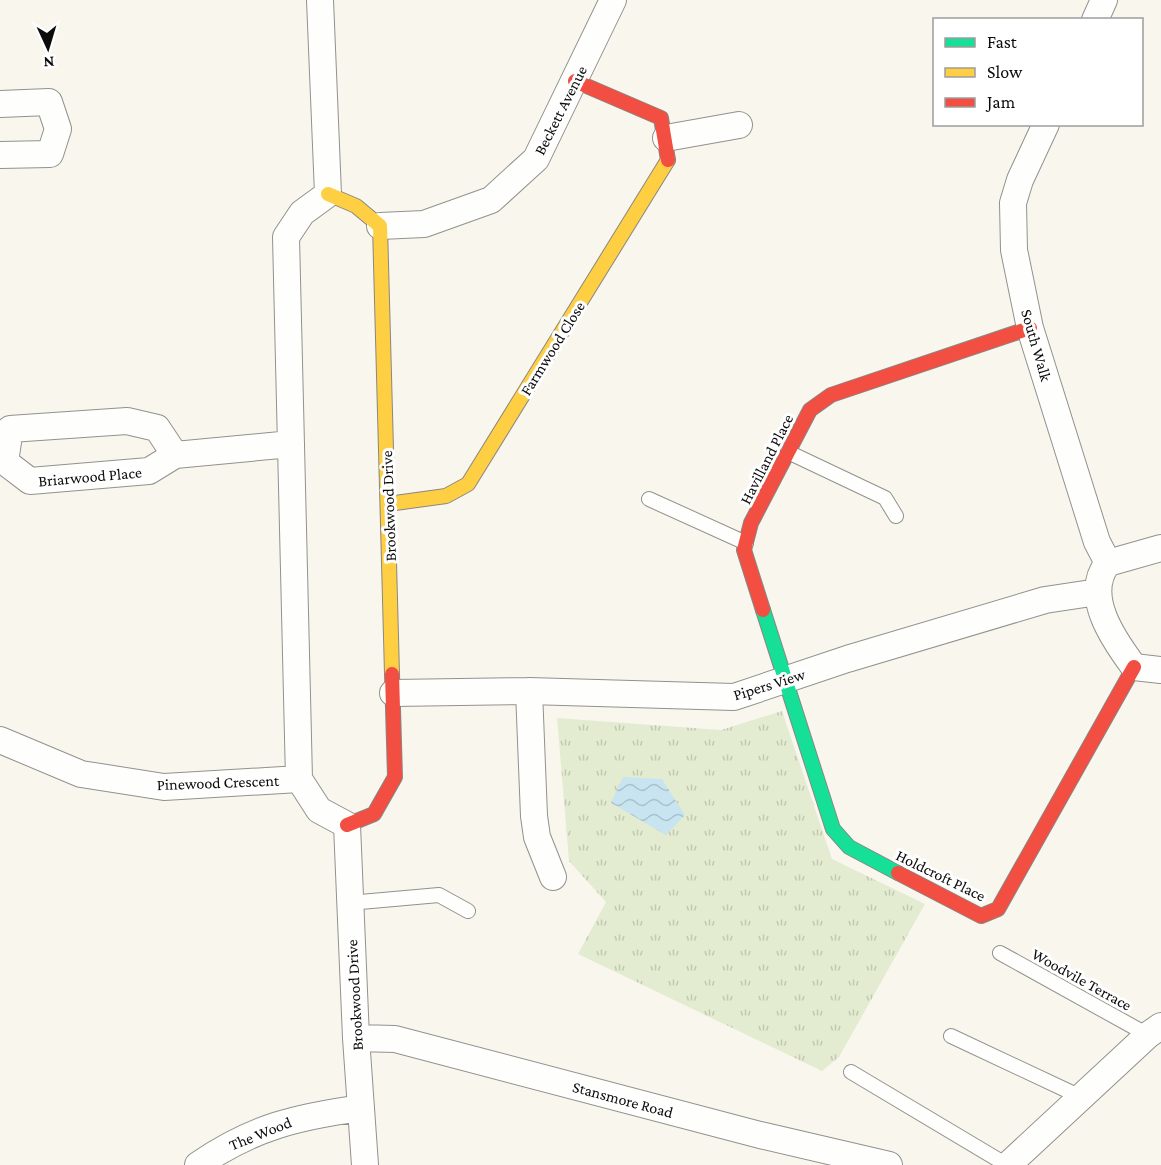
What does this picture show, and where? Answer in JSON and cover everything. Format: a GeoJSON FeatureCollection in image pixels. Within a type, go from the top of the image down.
{"type":"FeatureCollection","features":[{"type":"Feature","properties":{"kind":"street"},"geometry":{"type":"LineString","coordinates":[[320,0],[327,194]]}},
{"type":"Feature","properties":{"kind":"street","name":"Beckett Avenue"},"geometry":{"type":"LineString","coordinates":[[380,226],[424,224],[491,200],[536,159],[613,0]]}},
{"type":"Feature","properties":{"kind":"street"},"geometry":{"type":"LineString","coordinates":[[1096,18],[1104,0]]}},
{"type":"Feature","properties":{"kind":"street"},"geometry":{"type":"LineString","coordinates":[[575,81],[661,118],[666,138],[740,125]]}},
{"type":"Feature","properties":{"kind":"street"},"geometry":{"type":"LineString","coordinates":[[0,104],[49,102],[58,129],[50,154],[0,155]]}},
{"type":"Feature","properties":{"kind":"street","name":"South Walk"},"geometry":{"type":"LineString","coordinates":[[1045,126],[1020,180],[1013,203],[1014,250],[1030,328],[1097,542],[1108,563]]}},
{"type":"Feature","properties":{"kind":"street","name":"Farmwood Close"},"geometry":{"type":"LineString","coordinates":[[388,504],[446,496],[468,484],[668,160],[666,138]]}},
{"type":"Feature","properties":{"kind":"street"},"geometry":{"type":"LineString","coordinates":[[327,194],[356,206],[380,226]]}},
{"type":"Feature","properties":{"kind":"street"},"geometry":{"type":"LineString","coordinates":[[327,194],[302,213],[286,237],[299,779],[319,810],[347,825]]}},
{"type":"Feature","properties":{"kind":"street","name":"Brookwood Drive"},"geometry":{"type":"LineString","coordinates":[[365,1165],[356,1038],[347,825],[374,814],[395,777],[380,226]]}},
{"type":"Feature","properties":{"kind":"street","name":"Havilland Place"},"geometry":{"type":"LineString","coordinates":[[787,679],[744,550],[751,523],[810,410],[831,395],[1030,328]]}},
{"type":"Feature","properties":{"kind":"street","name":"Briarwood Place"},"geometry":{"type":"LineString","coordinates":[[175,455],[157,428],[127,421],[10,429],[5,462],[30,481],[150,471],[175,455],[291,444]]}},
{"type":"Feature","properties":{"kind":"street"},"geometry":{"type":"LineString","coordinates":[[1161,548],[1108,563],[1098,580],[1098,592],[1109,632],[1134,667],[1161,670]]}},
{"type":"Feature","properties":{"kind":"street","name":"Pipers View"},"geometry":{"type":"LineString","coordinates":[[393,693],[529,692],[734,697],[1045,600],[1098,592]]}},
{"type":"Feature","properties":{"kind":"street","name":"Holdcroft Place"},"geometry":{"type":"LineString","coordinates":[[787,679],[833,830],[849,847],[981,916],[998,909],[1134,667]]}},
{"type":"Feature","properties":{"kind":"street"},"geometry":{"type":"LineString","coordinates":[[529,692],[534,816],[537,837],[553,877]]}},
{"type":"Feature","properties":{"kind":"street","name":"Pinewood Crescent"},"geometry":{"type":"LineString","coordinates":[[0,740],[81,774],[164,787],[299,779]]}},
{"type":"Feature","properties":{"kind":"street"},"geometry":{"type":"LineString","coordinates":[[1008,1165],[1154,1031]]}},
{"type":"Feature","properties":{"kind":"street","name":"Stansmore Road"},"geometry":{"type":"LineString","coordinates":[[356,1038],[395,1039],[760,1135],[889,1165]]}},
{"type":"Feature","properties":{"kind":"street","name":"The Wood"},"geometry":{"type":"LineString","coordinates":[[198,1165],[222,1148],[273,1125],[305,1116],[361,1108]]}},
{"type":"Feature","properties":{"kind":"lane"},"geometry":{"type":"LineString","coordinates":[[788,452],[885,498],[896,516]]}},
{"type":"Feature","properties":{"kind":"lane"},"geometry":{"type":"LineString","coordinates":[[649,499],[746,543]]}},
{"type":"Feature","properties":{"kind":"lane"},"geometry":{"type":"LineString","coordinates":[[349,903],[439,895],[468,911]]}},
{"type":"Feature","properties":{"kind":"lane","name":"Woodvile Terrace"},"geometry":{"type":"LineString","coordinates":[[1000,953],[1154,1031]]}},
{"type":"Feature","properties":{"kind":"lane"},"geometry":{"type":"LineString","coordinates":[[951,1036],[1083,1098]]}},
{"type":"Feature","properties":{"kind":"lane"},"geometry":{"type":"LineString","coordinates":[[851,1072],[1008,1165]]}},
{"type":"Feature","properties":{"kind":"green space"},"geometry":{"type":"Polygon","coordinates":[[[782,711],[832,859],[925,904],[839,1057],[822,1071],[578,954],[606,902],[569,861],[557,718],[721,730],[782,711]]]}},
{"type":"Feature","properties":{"kind":"water"},"geometry":{"type":"Polygon","coordinates":[[[623,777],[662,779],[685,815],[666,835],[611,803],[623,777]]]}},
{"type":"Feature","properties":{"kind":"traffic: fast"},"geometry":{"type":"LineString","coordinates":[[763,610],[833,829],[849,847],[898,873]]}},
{"type":"Feature","properties":{"kind":"traffic: slow"},"geometry":{"type":"LineString","coordinates":[[388,504],[446,496],[468,484],[668,160]]}},
{"type":"Feature","properties":{"kind":"traffic: slow"},"geometry":{"type":"LineString","coordinates":[[328,194],[356,206],[380,226],[392,674]]}},
{"type":"Feature","properties":{"kind":"traffic: jam"},"geometry":{"type":"LineString","coordinates":[[575,81],[661,118],[668,160]]}},
{"type":"Feature","properties":{"kind":"traffic: jam"},"geometry":{"type":"LineString","coordinates":[[763,610],[744,550],[751,523],[810,410],[831,395],[1030,328]]}},
{"type":"Feature","properties":{"kind":"traffic: jam"},"geometry":{"type":"LineString","coordinates":[[898,873],[981,916],[998,909],[1134,667]]}},
{"type":"Feature","properties":{"kind":"traffic: jam"},"geometry":{"type":"LineString","coordinates":[[347,825],[374,814],[395,777],[392,674]]}}]}
